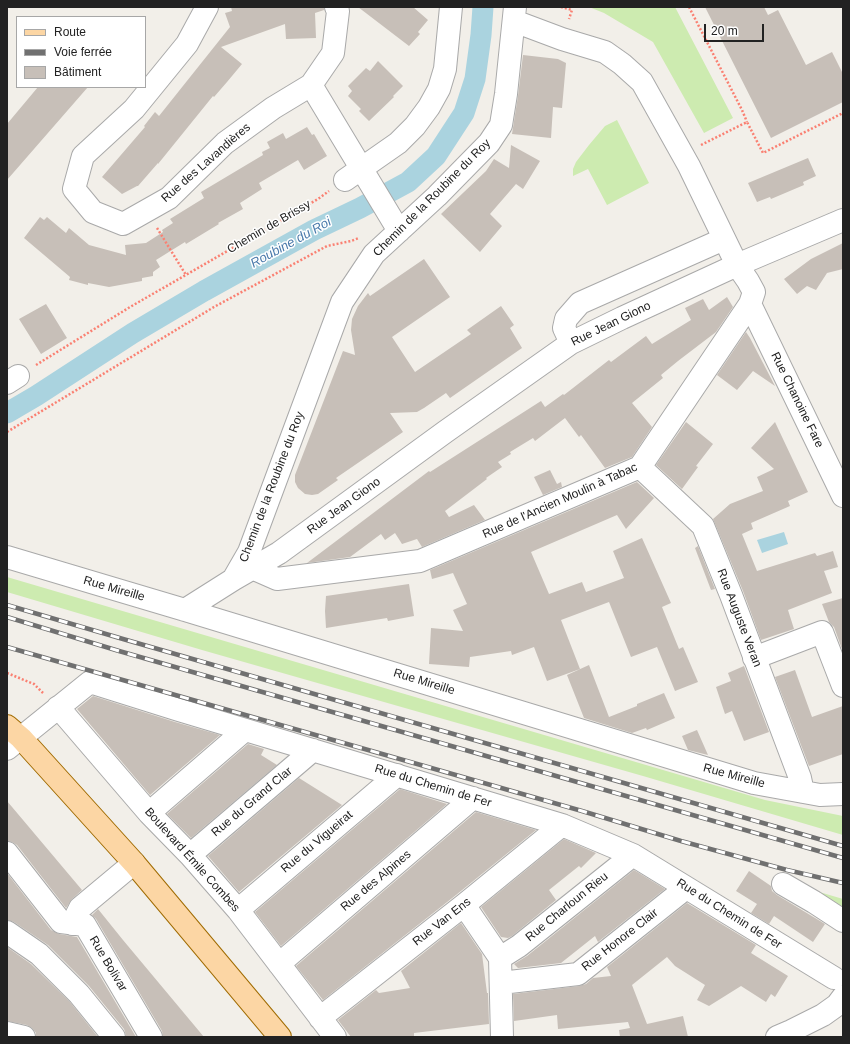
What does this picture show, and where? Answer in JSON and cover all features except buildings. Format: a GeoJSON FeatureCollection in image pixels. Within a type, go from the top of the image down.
{"type":"FeatureCollection","features":[{"type":"Feature","properties":{"kind":"main road"},"geometry":{"type":"LineString","coordinates":[[12,738],[134,863],[280,1037]]}},
{"type":"Feature","properties":{"kind":"street","name":"Rue des Lavandières"},"geometry":{"type":"LineString","coordinates":[[207,7],[187,44],[134,109],[83,156],[74,189],[93,212],[123,224],[169,198],[225,143],[274,108],[311,85],[333,53],[338,11],[336,7]]}},
{"type":"Feature","properties":{"kind":"street"},"geometry":{"type":"LineString","coordinates":[[358,174],[404,137],[428,107],[439,89],[445,69],[451,7]]}},
{"type":"Feature","properties":{"kind":"street"},"geometry":{"type":"LineString","coordinates":[[514,14],[562,38],[604,52],[622,64],[642,82],[682,154],[737,265],[754,292],[750,304]]}},
{"type":"Feature","properties":{"kind":"street","name":"Chemin de la Roubine du Roy"},"geometry":{"type":"LineString","coordinates":[[234,579],[249,552],[342,302],[395,224],[437,196],[489,143],[502,125],[514,14]]}},
{"type":"Feature","properties":{"kind":"street"},"geometry":{"type":"LineString","coordinates":[[311,85],[358,174],[395,224]]}},
{"type":"Feature","properties":{"kind":"street"},"geometry":{"type":"LineString","coordinates":[[737,265],[843,220]]}},
{"type":"Feature","properties":{"kind":"street"},"geometry":{"type":"LineString","coordinates":[[571,343],[564,328],[566,320],[580,303],[724,239]]}},
{"type":"Feature","properties":{"kind":"street","name":"Rue Jean Giono"},"geometry":{"type":"LineString","coordinates":[[186,610],[234,579],[279,553],[444,432],[571,343],[737,265]]}},
{"type":"Feature","properties":{"kind":"street","name":"Rue de l'Ancien Moulin à Tabac"},"geometry":{"type":"LineString","coordinates":[[252,568],[277,579],[420,561],[640,467],[750,304]]}},
{"type":"Feature","properties":{"kind":"street","name":"Rue Chanoine Fare"},"geometry":{"type":"LineString","coordinates":[[750,304],[843,496]]}},
{"type":"Feature","properties":{"kind":"street","name":"Rue Auguste Veran"},"geometry":{"type":"LineString","coordinates":[[640,467],[703,526],[800,778],[803,792]]}},
{"type":"Feature","properties":{"kind":"street","name":"Rue Mireille"},"geometry":{"type":"LineString","coordinates":[[7,557],[754,783],[820,795],[843,794]]}},
{"type":"Feature","properties":{"kind":"street"},"geometry":{"type":"LineString","coordinates":[[754,658],[822,632],[843,686]]}},
{"type":"Feature","properties":{"kind":"street","name":"Rue du Chemin de Fer"},"geometry":{"type":"LineString","coordinates":[[12,738],[58,707],[90,682],[474,798],[562,825],[633,855],[839,988]]}},
{"type":"Feature","properties":{"kind":"street","name":"Boulevard Émile Combes"},"geometry":{"type":"LineString","coordinates":[[58,707],[150,813],[190,855],[238,910],[335,1037]]}},
{"type":"Feature","properties":{"kind":"street"},"geometry":{"type":"LineString","coordinates":[[150,813],[245,730]]}},
{"type":"Feature","properties":{"kind":"street","name":"Rue du Grand Clar"},"geometry":{"type":"LineString","coordinates":[[190,855],[313,750]]}},
{"type":"Feature","properties":{"kind":"street","name":"Rue du Vigueirat"},"geometry":{"type":"LineString","coordinates":[[238,910],[397,775]]}},
{"type":"Feature","properties":{"kind":"street","name":"Rue des Alpines"},"geometry":{"type":"LineString","coordinates":[[279,964],[474,798]]}},
{"type":"Feature","properties":{"kind":"street","name":"Rue Van Ens"},"geometry":{"type":"LineString","coordinates":[[320,1018],[464,905],[562,825]]}},
{"type":"Feature","properties":{"kind":"street","name":"Rue Bolivar"},"geometry":{"type":"LineString","coordinates":[[7,853],[61,922],[85,925],[151,1037]]}},
{"type":"Feature","properties":{"kind":"street","name":"Rue Charloun Rieu"},"geometry":{"type":"LineString","coordinates":[[500,958],[519,946],[633,855]]}},
{"type":"Feature","properties":{"kind":"street"},"geometry":{"type":"LineString","coordinates":[[72,924],[80,908],[134,863]]}},
{"type":"Feature","properties":{"kind":"street"},"geometry":{"type":"LineString","coordinates":[[783,884],[843,921]]}},
{"type":"Feature","properties":{"kind":"street","name":"Rue Honore Clair"},"geometry":{"type":"LineString","coordinates":[[500,983],[578,974],[686,888]]}},
{"type":"Feature","properties":{"kind":"street"},"geometry":{"type":"LineString","coordinates":[[464,905],[500,958],[502,1037]]}},
{"type":"Feature","properties":{"kind":"street"},"geometry":{"type":"LineString","coordinates":[[7,932],[39,954],[79,994],[114,1037]]}},
{"type":"Feature","properties":{"kind":"street"},"geometry":{"type":"LineString","coordinates":[[777,1037],[823,1015],[837,1005],[839,988]]}},
{"type":"Feature","properties":{"kind":"street"},"geometry":{"type":"LineString","coordinates":[[7,1034],[24,1037]]}},
{"type":"Feature","properties":{"kind":"path"},"geometry":{"type":"LineString","coordinates":[[689,7],[763,153],[843,113]]}},
{"type":"Feature","properties":{"kind":"path"},"geometry":{"type":"LineString","coordinates":[[682,154],[747,122]]}},
{"type":"Feature","properties":{"kind":"path","name":"Chemin de Brissy"},"geometry":{"type":"LineString","coordinates":[[13,379],[130,307],[318,199],[358,174]]}},
{"type":"Feature","properties":{"kind":"path"},"geometry":{"type":"LineString","coordinates":[[146,211],[186,275]]}},
{"type":"Feature","properties":{"kind":"path"},"geometry":{"type":"LineString","coordinates":[[7,432],[214,307],[326,246],[351,241],[362,236]]}},
{"type":"Feature","properties":{"kind":"path"},"geometry":{"type":"LineString","coordinates":[[7,673],[34,684],[58,707]]}},
{"type":"Feature","properties":{"kind":"green space"},"geometry":{"type":"Polygon","coordinates":[[[589,7],[675,7],[733,118],[704,133],[653,42],[604,13],[589,7]]]}},
{"type":"Feature","properties":{"kind":"green space"},"geometry":{"type":"Polygon","coordinates":[[[617,120],[649,183],[607,205],[588,169],[573,176],[573,169],[576,162],[605,126],[617,120]]]}},
{"type":"Feature","properties":{"kind":"green space"},"geometry":{"type":"Polygon","coordinates":[[[7,577],[765,800],[843,816],[843,835],[643,776],[202,650],[7,592],[7,577]]]}},
{"type":"Feature","properties":{"kind":"green space"},"geometry":{"type":"Polygon","coordinates":[[[799,886],[843,899],[843,912],[799,886]]]}},
{"type":"Feature","properties":{"kind":"water"},"geometry":{"type":"Polygon","coordinates":[[[784,532],[788,544],[762,553],[757,540],[784,532]]]}},
{"type":"Feature","properties":{"kind":"waterway","name":"Roubine du Roi"},"geometry":{"type":"LineString","coordinates":[[7,413],[133,333],[204,291],[314,230],[360,208],[408,182],[436,156],[464,113],[475,79],[483,7]]}},
{"type":"Feature","properties":{"kind":"railway"},"geometry":{"type":"LineString","coordinates":[[7,605],[843,846]]}},
{"type":"Feature","properties":{"kind":"railway"},"geometry":{"type":"LineString","coordinates":[[7,617],[119,651],[843,858]]}},
{"type":"Feature","properties":{"kind":"railway"},"geometry":{"type":"LineString","coordinates":[[7,647],[582,811],[681,841],[787,870],[843,883]]}}]}
